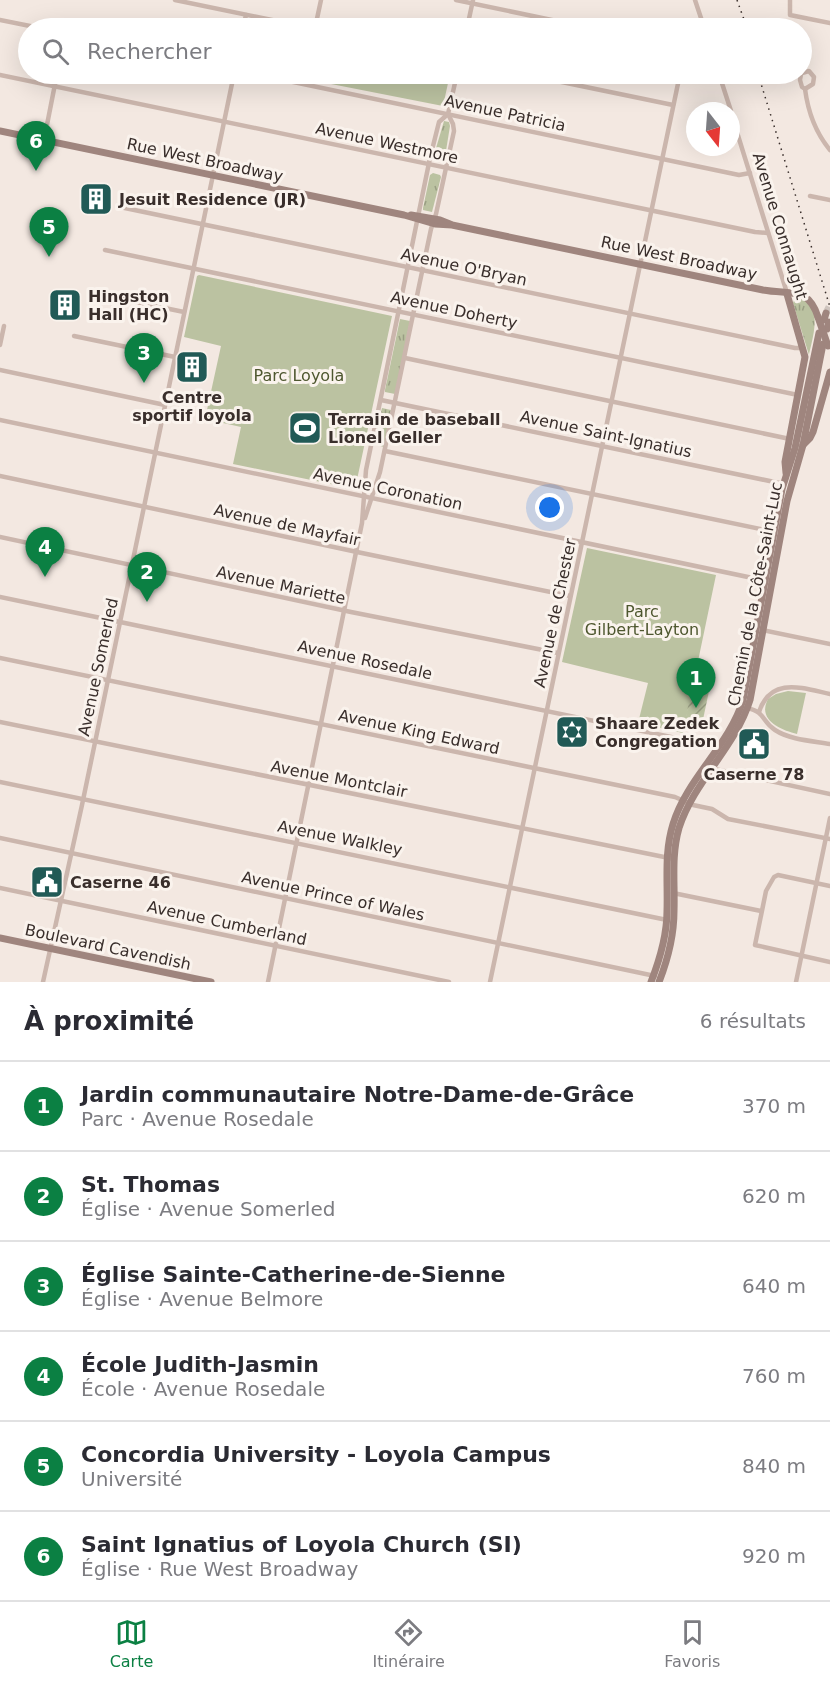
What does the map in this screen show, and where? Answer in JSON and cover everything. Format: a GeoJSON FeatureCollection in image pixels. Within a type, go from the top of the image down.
{"type":"FeatureCollection","features":[{"type":"Feature","properties":{"kind":"street"},"geometry":{"type":"LineString","coordinates":[[175,0],[261,18]]}},
{"type":"Feature","properties":{"kind":"street"},"geometry":{"type":"LineString","coordinates":[[316,18],[321,0]]}},
{"type":"Feature","properties":{"kind":"street"},"geometry":{"type":"LineString","coordinates":[[456,0],[545,18]]}},
{"type":"Feature","properties":{"kind":"street"},"geometry":{"type":"LineString","coordinates":[[695,0],[701,18]]}},
{"type":"Feature","properties":{"kind":"street"},"geometry":{"type":"LineString","coordinates":[[790,0],[790,15],[805,18]]}},
{"type":"Feature","properties":{"kind":"street"},"geometry":{"type":"LineString","coordinates":[[469,18],[473,2]]}},
{"type":"Feature","properties":{"kind":"street"},"geometry":{"type":"LineString","coordinates":[[812,19],[830,23]]}},
{"type":"Feature","properties":{"kind":"street"},"geometry":{"type":"LineString","coordinates":[[0,20],[18,24]]}},
{"type":"Feature","properties":{"kind":"street","name":"Avenue Westmore"},"geometry":{"type":"LineString","coordinates":[[0,75],[18,79]]}},
{"type":"Feature","properties":{"kind":"street"},"geometry":{"type":"LineString","coordinates":[[805,89],[813,84],[812,75]]}},
{"type":"Feature","properties":{"kind":"street","name":"Avenue Westmore"},"geometry":{"type":"LineString","coordinates":[[44,84],[768,233]]}},
{"type":"Feature","properties":{"kind":"street","name":"Avenue Somerled"},"geometry":{"type":"LineString","coordinates":[[43,982],[72,854],[232,84]]}},
{"type":"Feature","properties":{"kind":"street","name":"Avenue Patricia"},"geometry":{"type":"LineString","coordinates":[[303,84],[739,175],[750,173]]}},
{"type":"Feature","properties":{"kind":"street"},"geometry":{"type":"LineString","coordinates":[[267,982],[357,552],[362,523],[366,470],[429,164],[439,122],[448,114],[455,84]]}},
{"type":"Feature","properties":{"kind":"street"},"geometry":{"type":"LineString","coordinates":[[572,84],[673,105]]}},
{"type":"Feature","properties":{"kind":"street","name":"Avenue de Chester"},"geometry":{"type":"LineString","coordinates":[[490,982],[678,84]]}},
{"type":"Feature","properties":{"kind":"street","name":"Avenue Connaught"},"geometry":{"type":"LineString","coordinates":[[722,84],[728,102]]}},
{"type":"Feature","properties":{"kind":"street"},"geometry":{"type":"LineString","coordinates":[[801,84],[805,89],[813,123],[820,138],[830,150]]}},
{"type":"Feature","properties":{"kind":"street"},"geometry":{"type":"LineString","coordinates":[[44,140],[54,86]]}},
{"type":"Feature","properties":{"kind":"street"},"geometry":{"type":"LineString","coordinates":[[362,523],[373,498],[385,451],[446,167],[454,127],[448,114]]}},
{"type":"Feature","properties":{"kind":"street","name":"Rue West Broadway"},"geometry":{"type":"LineString","coordinates":[[0,131],[640,264],[787,294],[802,295],[809,298],[824,322]]}},
{"type":"Feature","properties":{"kind":"street","name":"Avenue Connaught"},"geometry":{"type":"LineString","coordinates":[[740,141],[803,348]]}},
{"type":"Feature","properties":{"kind":"street"},"geometry":{"type":"LineString","coordinates":[[810,196],[830,200]]}},
{"type":"Feature","properties":{"kind":"street","name":"Avenue O'Bryan"},"geometry":{"type":"LineString","coordinates":[[120,207],[803,348]]}},
{"type":"Feature","properties":{"kind":"street","name":"Avenue Doherty"},"geometry":{"type":"LineString","coordinates":[[105,250],[799,395]]}},
{"type":"Feature","properties":{"kind":"street"},"geometry":{"type":"LineString","coordinates":[[92,293],[184,312]]}},
{"type":"Feature","properties":{"kind":"street","name":"Chemin de la Côte-Saint-Luc"},"geometry":{"type":"LineString","coordinates":[[656,980],[670,920],[670,859],[686,802],[708,767],[740,727],[787,484],[803,445],[827,348],[824,322]]}},
{"type":"Feature","properties":{"kind":"street","name":"Chemin de la Côte-Saint-Luc"},"geometry":{"type":"LineString","coordinates":[[786,473],[796,443],[824,322]]}},
{"type":"Feature","properties":{"kind":"street"},"geometry":{"type":"LineString","coordinates":[[0,345],[4,326]]}},
{"type":"Feature","properties":{"kind":"street"},"geometry":{"type":"LineString","coordinates":[[74,336],[175,357]]}},
{"type":"Feature","properties":{"kind":"street","name":"Chemin de la Côte-Saint-Luc"},"geometry":{"type":"LineString","coordinates":[[787,484],[785,462],[805,358],[803,348]]}},
{"type":"Feature","properties":{"kind":"street"},"geometry":{"type":"LineString","coordinates":[[405,357],[790,439]]}},
{"type":"Feature","properties":{"kind":"street"},"geometry":{"type":"LineString","coordinates":[[0,370],[165,405]]}},
{"type":"Feature","properties":{"kind":"street","name":"Chemin de la Côte-Saint-Luc"},"geometry":{"type":"LineString","coordinates":[[803,445],[813,432],[830,372]]}},
{"type":"Feature","properties":{"kind":"street","name":"Avenue Saint-Ignatius"},"geometry":{"type":"LineString","coordinates":[[381,400],[787,484]]}},
{"type":"Feature","properties":{"kind":"street","name":"Avenue Coronation"},"geometry":{"type":"LineString","coordinates":[[0,420],[769,581]]}},
{"type":"Feature","properties":{"kind":"street"},"geometry":{"type":"LineString","coordinates":[[385,451],[777,533]]}},
{"type":"Feature","properties":{"kind":"street","name":"Avenue de Mayfair"},"geometry":{"type":"LineString","coordinates":[[0,476],[570,596]]}},
{"type":"Feature","properties":{"kind":"street","name":"Avenue Mariette"},"geometry":{"type":"LineString","coordinates":[[0,537],[558,653]]}},
{"type":"Feature","properties":{"kind":"street","name":"Avenue Rosedale"},"geometry":{"type":"LineString","coordinates":[[0,597],[722,748]]}},
{"type":"Feature","properties":{"kind":"street"},"geometry":{"type":"LineString","coordinates":[[760,630],[830,644]]}},
{"type":"Feature","properties":{"kind":"street","name":"Avenue King Edward"},"geometry":{"type":"LineString","coordinates":[[0,658],[535,768],[686,802],[712,809],[728,819],[828,839]]}},
{"type":"Feature","properties":{"kind":"street"},"geometry":{"type":"LineString","coordinates":[[759,712],[766,696],[785,687],[830,694]]}},
{"type":"Feature","properties":{"kind":"street"},"geometry":{"type":"LineString","coordinates":[[744,707],[759,712],[766,723],[777,732],[830,744]]}},
{"type":"Feature","properties":{"kind":"street","name":"Avenue Montclair"},"geometry":{"type":"LineString","coordinates":[[0,722],[670,859]]}},
{"type":"Feature","properties":{"kind":"street"},"geometry":{"type":"LineString","coordinates":[[708,767],[830,794]]}},
{"type":"Feature","properties":{"kind":"street","name":"Avenue Walkley"},"geometry":{"type":"LineString","coordinates":[[0,782],[670,920]]}},
{"type":"Feature","properties":{"kind":"street"},"geometry":{"type":"LineString","coordinates":[[796,982],[816,883],[828,839],[830,818]]}},
{"type":"Feature","properties":{"kind":"street","name":"Avenue Prince of Wales"},"geometry":{"type":"LineString","coordinates":[[0,838],[498,943],[656,980]]}},
{"type":"Feature","properties":{"kind":"street"},"geometry":{"type":"LineString","coordinates":[[830,886],[775,875],[766,891],[755,945],[830,962]]}},
{"type":"Feature","properties":{"kind":"street","name":"Avenue Cumberland"},"geometry":{"type":"LineString","coordinates":[[0,888],[449,982]]}},
{"type":"Feature","properties":{"kind":"street"},"geometry":{"type":"LineString","coordinates":[[670,893],[761,911]]}},
{"type":"Feature","properties":{"kind":"street","name":"Boulevard Cavendish"},"geometry":{"type":"LineString","coordinates":[[0,938],[211,982]]}},
{"type":"Feature","properties":{"kind":"green space"},"geometry":{"type":"Polygon","coordinates":[[[331,84],[448,84],[443,106],[331,84]]]}},
{"type":"Feature","properties":{"kind":"green space"},"geometry":{"type":"Polygon","coordinates":[[[444,121],[449,122],[450,126],[443,159],[434,155],[444,121]]]}},
{"type":"Feature","properties":{"kind":"green space"},"geometry":{"type":"Polygon","coordinates":[[[433,173],[441,177],[432,212],[423,210],[423,208],[430,175],[433,173]]]}},
{"type":"Feature","properties":{"kind":"green space","name":"Parc Loyola"},"geometry":{"type":"Polygon","coordinates":[[[199,275],[392,316],[355,489],[233,464],[241,427],[205,419],[221,346],[184,337],[199,275]]]}},
{"type":"Feature","properties":{"kind":"green space"},"geometry":{"type":"Polygon","coordinates":[[[795,298],[804,300],[814,312],[814,330],[809,355],[793,303],[795,298]]]}},
{"type":"Feature","properties":{"kind":"green space"},"geometry":{"type":"Polygon","coordinates":[[[400,319],[410,321],[395,394],[385,392],[385,390],[400,319]]]}},
{"type":"Feature","properties":{"kind":"green space"},"geometry":{"type":"Polygon","coordinates":[[[382,408],[391,410],[384,447],[373,444],[382,408]]]}},
{"type":"Feature","properties":{"kind":"green space","name":"Parc Gilbert-Layton"},"geometry":{"type":"Polygon","coordinates":[[[587,548],[716,575],[683,733],[638,723],[648,683],[562,662],[587,548]]]}},
{"type":"Feature","properties":{"kind":"green space"},"geometry":{"type":"Polygon","coordinates":[[[692,687],[709,691],[701,729],[684,726],[692,687]]]}},
{"type":"Feature","properties":{"kind":"green space"},"geometry":{"type":"Polygon","coordinates":[[[788,691],[806,693],[797,734],[777,727],[766,713],[765,706],[768,699],[788,691]]]}},
{"type":"Feature","properties":{"kind":"tunnel"},"geometry":{"type":"LineString","coordinates":[[826,313],[830,305]]}},
{"type":"Feature","properties":{"kind":"railway"},"geometry":{"type":"LineString","coordinates":[[737,0],[743,18]]}},
{"type":"Feature","properties":{"kind":"railway"},"geometry":{"type":"LineString","coordinates":[[761,84],[830,307]]}},
{"type":"Feature","properties":{"kind":"place","name":"Saint Ignatius of Loyola Church (SI)"},"geometry":{"type":"Point","coordinates":[36,171]}},
{"type":"Feature","properties":{"kind":"place","name":"Jesuit Residence (JR)"},"geometry":{"type":"Point","coordinates":[96,199]}},
{"type":"Feature","properties":{"kind":"place","name":"Concordia University - Loyola Campus"},"geometry":{"type":"Point","coordinates":[49,257]}},
{"type":"Feature","properties":{"kind":"place","name":"Hingston Hall (HC)"},"geometry":{"type":"Point","coordinates":[65,305]}},
{"type":"Feature","properties":{"kind":"place","name":"Centre sportif loyola"},"geometry":{"type":"Point","coordinates":[192,367]}},
{"type":"Feature","properties":{"kind":"place","name":"Église Sainte-Catherine-de-Sienne"},"geometry":{"type":"Point","coordinates":[144,383]}},
{"type":"Feature","properties":{"kind":"place","name":"Terrain de baseball Lionel Geller"},"geometry":{"type":"Point","coordinates":[305,428]}},
{"type":"Feature","properties":{"kind":"place","name":"École Judith-Jasmin"},"geometry":{"type":"Point","coordinates":[45,577]}},
{"type":"Feature","properties":{"kind":"place","name":"St. Thomas"},"geometry":{"type":"Point","coordinates":[147,602]}},
{"type":"Feature","properties":{"kind":"place","name":"Jardin communautaire Notre-Dame-de-Grâce"},"geometry":{"type":"Point","coordinates":[696,708]}},
{"type":"Feature","properties":{"kind":"place","name":"Shaare Zedek Congregation"},"geometry":{"type":"Point","coordinates":[572,732]}},
{"type":"Feature","properties":{"kind":"place","name":"Caserne 78"},"geometry":{"type":"Point","coordinates":[754,744]}},
{"type":"Feature","properties":{"kind":"place","name":"Caserne 46"},"geometry":{"type":"Point","coordinates":[47,882]}}]}
